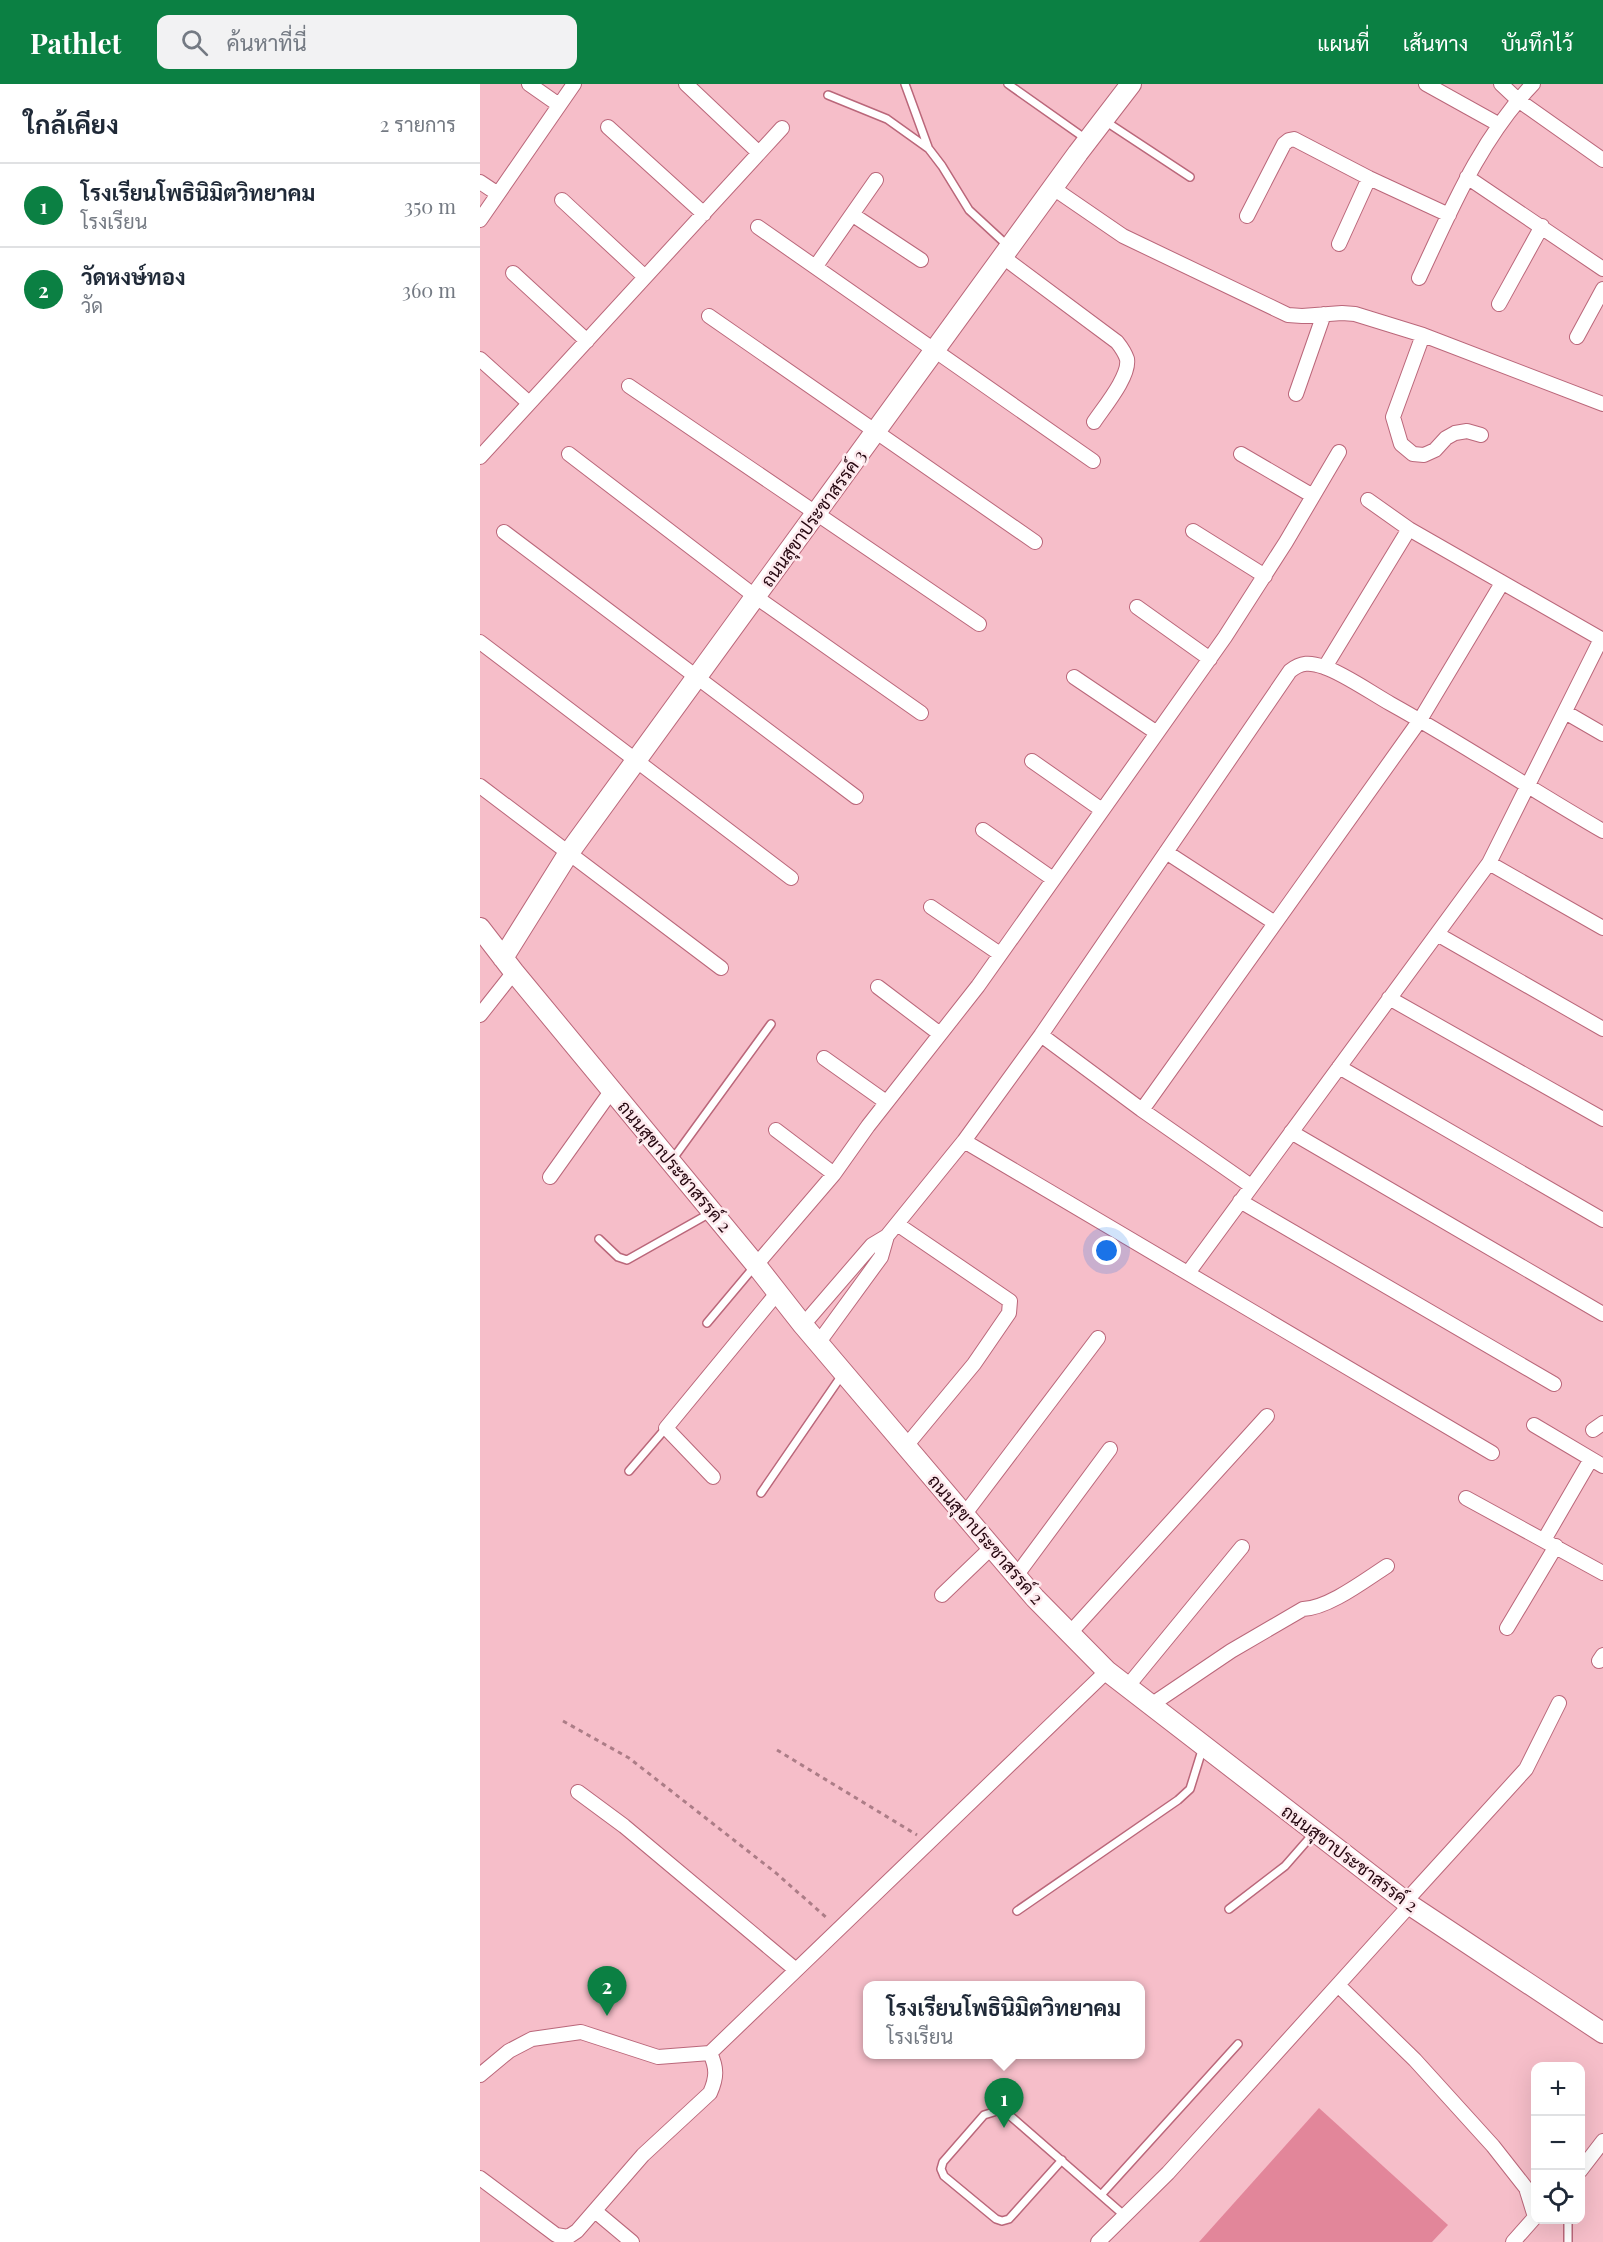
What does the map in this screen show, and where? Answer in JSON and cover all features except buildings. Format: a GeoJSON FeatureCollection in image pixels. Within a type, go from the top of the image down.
{"type":"FeatureCollection","features":[{"type":"Feature","properties":{"kind":"street"},"geometry":{"type":"LineString","coordinates":[[530,84],[559,105]]}},
{"type":"Feature","properties":{"kind":"street"},"geometry":{"type":"LineString","coordinates":[[480,220],[574,84]]}},
{"type":"Feature","properties":{"kind":"street"},"geometry":{"type":"LineString","coordinates":[[686,84],[759,153]]}},
{"type":"Feature","properties":{"kind":"street","name":"ถนนสุขาประชาสรรค์ 3"},"geometry":{"type":"LineString","coordinates":[[508,965],[568,854],[1131,84]]}},
{"type":"Feature","properties":{"kind":"street"},"geometry":{"type":"LineString","coordinates":[[1426,84],[1498,124]]}},
{"type":"Feature","properties":{"kind":"street"},"geometry":{"type":"LineString","coordinates":[[1501,84],[1518,100],[1603,160]]}},
{"type":"Feature","properties":{"kind":"street"},"geometry":{"type":"LineString","coordinates":[[1419,278],[1467,177],[1498,124],[1533,84]]}},
{"type":"Feature","properties":{"kind":"street"},"geometry":{"type":"LineString","coordinates":[[608,127],[704,214]]}},
{"type":"Feature","properties":{"kind":"street"},"geometry":{"type":"LineString","coordinates":[[480,457],[782,128]]}},
{"type":"Feature","properties":{"kind":"street"},"geometry":{"type":"LineString","coordinates":[[1247,216],[1284,144],[1289,140],[1300,141],[1370,178],[1449,215]]}},
{"type":"Feature","properties":{"kind":"street"},"geometry":{"type":"LineString","coordinates":[[1467,177],[1603,269]]}},
{"type":"Feature","properties":{"kind":"street"},"geometry":{"type":"LineString","coordinates":[[1339,244],[1370,178]]}},
{"type":"Feature","properties":{"kind":"street"},"geometry":{"type":"LineString","coordinates":[[816,266],[876,180]]}},
{"type":"Feature","properties":{"kind":"street"},"geometry":{"type":"LineString","coordinates":[[480,182],[498,194]]}},
{"type":"Feature","properties":{"kind":"street"},"geometry":{"type":"LineString","coordinates":[[1053,188],[1123,236],[1288,315],[1355,314],[1423,335],[1603,404]]}},
{"type":"Feature","properties":{"kind":"street"},"geometry":{"type":"LineString","coordinates":[[562,200],[645,277]]}},
{"type":"Feature","properties":{"kind":"street"},"geometry":{"type":"LineString","coordinates":[[853,214],[921,260]]}},
{"type":"Feature","properties":{"kind":"street"},"geometry":{"type":"LineString","coordinates":[[1499,304],[1542,226]]}},
{"type":"Feature","properties":{"kind":"street"},"geometry":{"type":"LineString","coordinates":[[758,227],[1093,461]]}},
{"type":"Feature","properties":{"kind":"street"},"geometry":{"type":"LineString","coordinates":[[1007,252],[1117,342],[1123,351],[1127,360],[1126,372],[1094,422]]}},
{"type":"Feature","properties":{"kind":"street"},"geometry":{"type":"LineString","coordinates":[[513,273],[587,341]]}},
{"type":"Feature","properties":{"kind":"street"},"geometry":{"type":"LineString","coordinates":[[1577,338],[1603,289]]}},
{"type":"Feature","properties":{"kind":"street"},"geometry":{"type":"LineString","coordinates":[[1296,394],[1324,314]]}},
{"type":"Feature","properties":{"kind":"street"},"geometry":{"type":"LineString","coordinates":[[709,316],[1035,542]]}},
{"type":"Feature","properties":{"kind":"street"},"geometry":{"type":"LineString","coordinates":[[1423,335],[1393,417],[1401,444],[1413,454],[1424,455],[1435,450],[1446,438],[1455,433],[1467,431],[1481,435]]}},
{"type":"Feature","properties":{"kind":"street"},"geometry":{"type":"LineString","coordinates":[[480,359],[529,403]]}},
{"type":"Feature","properties":{"kind":"street"},"geometry":{"type":"LineString","coordinates":[[629,386],[979,624]]}},
{"type":"Feature","properties":{"kind":"street"},"geometry":{"type":"LineString","coordinates":[[756,1264],[834,1174],[886,1102],[1000,954],[1210,659],[1265,576],[1339,452]]}},
{"type":"Feature","properties":{"kind":"street"},"geometry":{"type":"LineString","coordinates":[[568,454],[756,597],[921,713]]}},
{"type":"Feature","properties":{"kind":"street"},"geometry":{"type":"LineString","coordinates":[[1241,454],[1313,496]]}},
{"type":"Feature","properties":{"kind":"street"},"geometry":{"type":"LineString","coordinates":[[1188,1273],[1489,862],[1602,640],[1409,529],[1368,500]]}},
{"type":"Feature","properties":{"kind":"street"},"geometry":{"type":"LineString","coordinates":[[1325,667],[1409,529]]}},
{"type":"Feature","properties":{"kind":"street"},"geometry":{"type":"LineString","coordinates":[[1193,531],[1265,576]]}},
{"type":"Feature","properties":{"kind":"street"},"geometry":{"type":"LineString","coordinates":[[504,532],[856,797]]}},
{"type":"Feature","properties":{"kind":"street"},"geometry":{"type":"LineString","coordinates":[[1142,1110],[1420,720],[1502,583]]}},
{"type":"Feature","properties":{"kind":"street"},"geometry":{"type":"LineString","coordinates":[[1137,607],[1210,659]]}},
{"type":"Feature","properties":{"kind":"street"},"geometry":{"type":"LineString","coordinates":[[480,642],[791,878]]}},
{"type":"Feature","properties":{"kind":"street"},"geometry":{"type":"LineString","coordinates":[[803,1325],[872,1245],[887,1236],[964,1141],[1041,1035],[1290,671],[1298,664],[1306,663],[1325,667],[1420,720],[1527,788],[1603,831]]}},
{"type":"Feature","properties":{"kind":"street"},"geometry":{"type":"LineString","coordinates":[[1074,677],[1157,733]]}},
{"type":"Feature","properties":{"kind":"street"},"geometry":{"type":"LineString","coordinates":[[1565,712],[1603,734]]}},
{"type":"Feature","properties":{"kind":"street"},"geometry":{"type":"LineString","coordinates":[[1032,761],[1102,810]]}},
{"type":"Feature","properties":{"kind":"street"},"geometry":{"type":"LineString","coordinates":[[480,786],[721,968]]}},
{"type":"Feature","properties":{"kind":"street"},"geometry":{"type":"LineString","coordinates":[[983,830],[1053,879]]}},
{"type":"Feature","properties":{"kind":"street"},"geometry":{"type":"LineString","coordinates":[[1166,852],[1275,923]]}},
{"type":"Feature","properties":{"kind":"street"},"geometry":{"type":"LineString","coordinates":[[1489,862],[1603,928]]}},
{"type":"Feature","properties":{"kind":"street"},"geometry":{"type":"LineString","coordinates":[[931,907],[1000,954]]}},
{"type":"Feature","properties":{"kind":"street","name":"ถนนสุขาประชาสรรค์ 2"},"geometry":{"type":"LineString","coordinates":[[480,928],[508,965],[756,1264],[803,1325],[1016,1576],[1107,1671],[1407,1904],[1603,2033]]}},
{"type":"Feature","properties":{"kind":"street"},"geometry":{"type":"LineString","coordinates":[[1437,934],[1603,1029]]}},
{"type":"Feature","properties":{"kind":"street"},"geometry":{"type":"LineString","coordinates":[[480,1015],[508,965]]}},
{"type":"Feature","properties":{"kind":"street"},"geometry":{"type":"LineString","coordinates":[[878,987],[940,1034]]}},
{"type":"Feature","properties":{"kind":"street"},"geometry":{"type":"LineString","coordinates":[[1389,998],[1603,1119]]}},
{"type":"Feature","properties":{"kind":"street"},"geometry":{"type":"LineString","coordinates":[[1041,1035],[1142,1110],[1251,1186]]}},
{"type":"Feature","properties":{"kind":"street"},"geometry":{"type":"LineString","coordinates":[[824,1058],[886,1102]]}},
{"type":"Feature","properties":{"kind":"street"},"geometry":{"type":"LineString","coordinates":[[1339,1067],[1603,1220]]}},
{"type":"Feature","properties":{"kind":"street"},"geometry":{"type":"LineString","coordinates":[[550,1177],[612,1090]]}},
{"type":"Feature","properties":{"kind":"street"},"geometry":{"type":"LineString","coordinates":[[776,1130],[834,1174]]}},
{"type":"Feature","properties":{"kind":"street"},"geometry":{"type":"LineString","coordinates":[[1291,1132],[1603,1314]]}},
{"type":"Feature","properties":{"kind":"street"},"geometry":{"type":"LineString","coordinates":[[964,1141],[1492,1453]]}},
{"type":"Feature","properties":{"kind":"street"},"geometry":{"type":"LineString","coordinates":[[1240,1201],[1554,1384]]}},
{"type":"Feature","properties":{"kind":"street"},"geometry":{"type":"LineString","coordinates":[[897,1224],[1010,1301],[1009,1313],[974,1364],[906,1446]]}},
{"type":"Feature","properties":{"kind":"street"},"geometry":{"type":"LineString","coordinates":[[819,1342],[881,1257],[887,1236]]}},
{"type":"Feature","properties":{"kind":"street"},"geometry":{"type":"LineString","coordinates":[[713,1477],[666,1428],[778,1292]]}},
{"type":"Feature","properties":{"kind":"street"},"geometry":{"type":"LineString","coordinates":[[964,1515],[1098,1338]]}},
{"type":"Feature","properties":{"kind":"street"},"geometry":{"type":"LineString","coordinates":[[1070,1633],[1267,1416]]}},
{"type":"Feature","properties":{"kind":"street"},"geometry":{"type":"LineString","coordinates":[[1507,1628],[1550,1543],[1597,1463],[1534,1425]]}},
{"type":"Feature","properties":{"kind":"street"},"geometry":{"type":"LineString","coordinates":[[1016,1576],[1110,1449]]}},
{"type":"Feature","properties":{"kind":"street"},"geometry":{"type":"LineString","coordinates":[[1466,1498],[1603,1573]]}},
{"type":"Feature","properties":{"kind":"street"},"geometry":{"type":"LineString","coordinates":[[942,1595],[992,1547]]}},
{"type":"Feature","properties":{"kind":"street"},"geometry":{"type":"LineString","coordinates":[[1127,1687],[1242,1547]]}},
{"type":"Feature","properties":{"kind":"street"},"geometry":{"type":"LineString","coordinates":[[1151,1705],[1231,1651],[1303,1609],[1312,1608],[1342,1594],[1387,1566]]}},
{"type":"Feature","properties":{"kind":"street"},"geometry":{"type":"LineString","coordinates":[[480,2074],[509,2051],[532,2039],[581,2032],[658,2057],[674,2058],[710,2053],[1107,1671]]}},
{"type":"Feature","properties":{"kind":"street"},"geometry":{"type":"LineString","coordinates":[[1098,2242],[1168,2173],[1338,1985],[1526,1769],[1559,1703]]}},
{"type":"Feature","properties":{"kind":"street"},"geometry":{"type":"LineString","coordinates":[[578,1792],[624,1826],[796,1970]]}},
{"type":"Feature","properties":{"kind":"street"},"geometry":{"type":"LineString","coordinates":[[1338,1985],[1415,2060],[1493,2146],[1526,2188],[1531,2204]]}},
{"type":"Feature","properties":{"kind":"street"},"geometry":{"type":"LineString","coordinates":[[480,2178],[556,2235],[568,2237],[595,2211],[605,2196],[643,2155],[710,2092],[716,2080],[716,2066],[710,2053]]}},
{"type":"Feature","properties":{"kind":"street"},"geometry":{"type":"LineString","coordinates":[[1582,2170],[1603,2141]]}},
{"type":"Feature","properties":{"kind":"street"},"geometry":{"type":"LineString","coordinates":[[595,2211],[632,2242]]}},
{"type":"Feature","properties":{"kind":"street"},"geometry":{"type":"LineString","coordinates":[[1513,2242],[1531,2222]]}},
{"type":"Feature","properties":{"kind":"lane"},"geometry":{"type":"LineString","coordinates":[[905,84],[929,149]]}},
{"type":"Feature","properties":{"kind":"lane"},"geometry":{"type":"LineString","coordinates":[[1008,84],[1088,141]]}},
{"type":"Feature","properties":{"kind":"lane"},"geometry":{"type":"LineString","coordinates":[[828,95],[887,119],[929,149],[969,210],[1007,252]]}},
{"type":"Feature","properties":{"kind":"lane"},"geometry":{"type":"LineString","coordinates":[[1104,120],[1190,177]]}},
{"type":"Feature","properties":{"kind":"lane"},"geometry":{"type":"LineString","coordinates":[[671,1162],[771,1024]]}},
{"type":"Feature","properties":{"kind":"lane"},"geometry":{"type":"LineString","coordinates":[[599,1239],[618,1257],[627,1260],[712,1212]]}},
{"type":"Feature","properties":{"kind":"lane"},"geometry":{"type":"LineString","coordinates":[[707,1323],[756,1264]]}},
{"type":"Feature","properties":{"kind":"lane"},"geometry":{"type":"LineString","coordinates":[[761,1493],[844,1373]]}},
{"type":"Feature","properties":{"kind":"lane"},"geometry":{"type":"LineString","coordinates":[[629,1471],[666,1428]]}},
{"type":"Feature","properties":{"kind":"lane"},"geometry":{"type":"LineString","coordinates":[[1017,1911],[1178,1800],[1190,1789],[1203,1745]]}},
{"type":"Feature","properties":{"kind":"lane"},"geometry":{"type":"LineString","coordinates":[[1229,1909],[1285,1866],[1315,1832]]}},
{"type":"Feature","properties":{"kind":"lane"},"geometry":{"type":"LineString","coordinates":[[1101,2195],[1238,2044]]}},
{"type":"Feature","properties":{"kind":"lane"},"geometry":{"type":"LineString","coordinates":[[1062,2160],[1009,2219],[1002,2221],[996,2219],[953,2183],[940,2169],[943,2162],[984,2115],[998,2111],[1008,2114],[1062,2160],[1125,2216]]}},
{"type":"Feature","properties":{"kind":"lane"},"geometry":{"type":"LineString","coordinates":[[1568,2224],[1569,2242]]}},
{"type":"Feature","properties":{"kind":"path"},"geometry":{"type":"LineString","coordinates":[[563,1720],[629,1758],[776,1873],[839,1929]]}},
{"type":"Feature","properties":{"kind":"path"},"geometry":{"type":"LineString","coordinates":[[777,1750],[928,1842]]}},
{"type":"Feature","properties":{"kind":"shaded area"},"geometry":{"type":"Polygon","coordinates":[[[1319,2108],[1448,2225],[1432,2242],[1199,2242],[1319,2108]]]}},
{"type":"Feature","properties":{"kind":"place","name":"วัดหงษ์ทอง"},"geometry":{"type":"Point","coordinates":[607,2016]}},
{"type":"Feature","properties":{"kind":"place","name":"โรงเรียนโพธินิมิตวิทยาคม"},"geometry":{"type":"Point","coordinates":[1004,2128]}}]}
